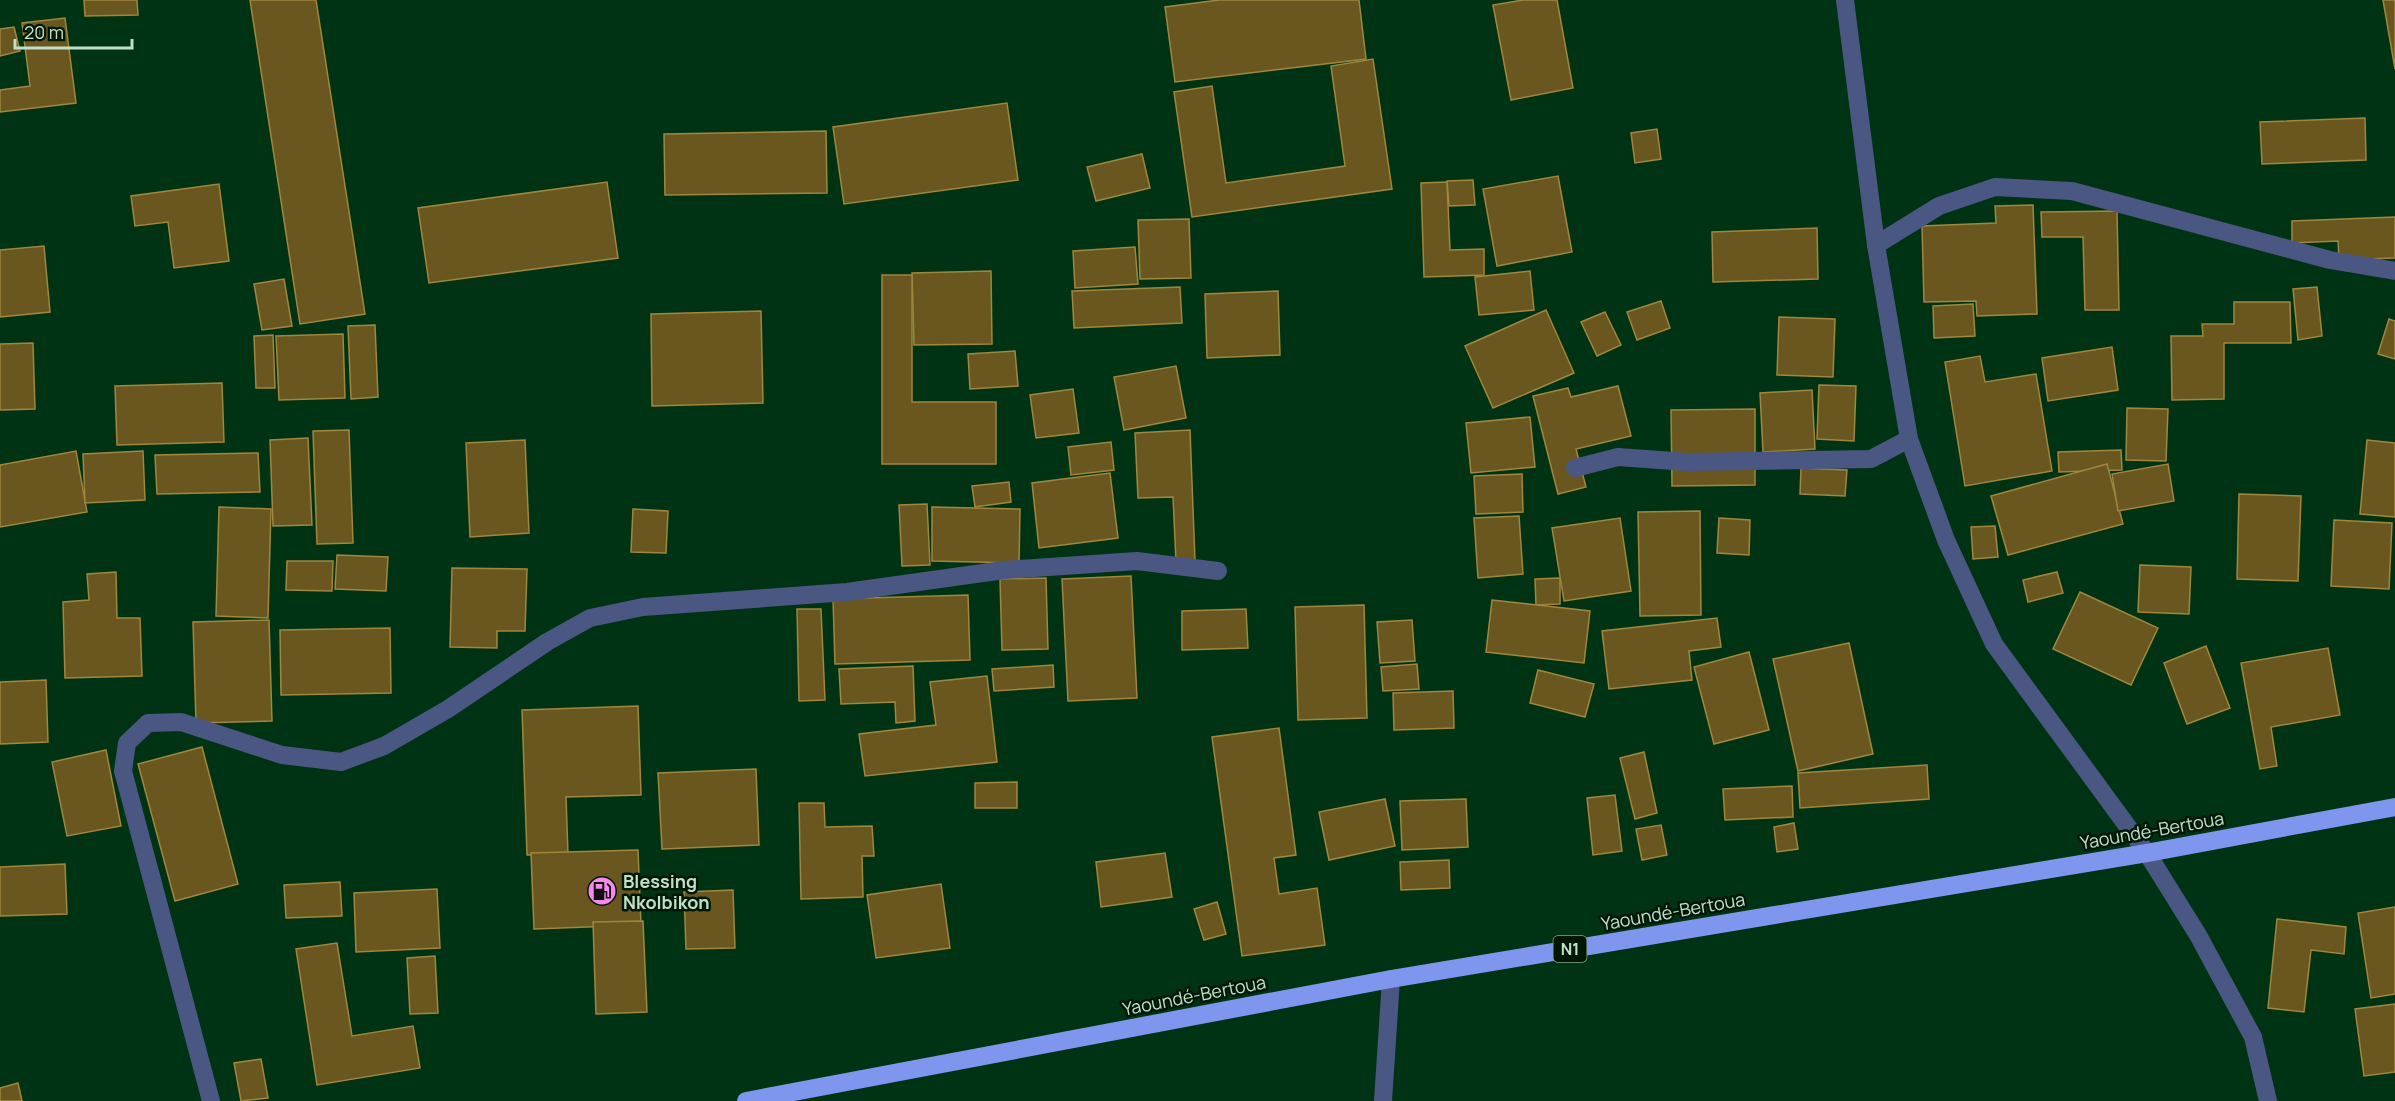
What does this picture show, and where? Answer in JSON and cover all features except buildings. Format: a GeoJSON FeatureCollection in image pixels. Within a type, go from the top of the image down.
{"type":"FeatureCollection","features":[{"type":"Feature","properties":{"kind":"highway","name":"Yaoundé-Bertoua"},"geometry":{"type":"LineString","coordinates":[[746,1101],[1391,979],[2147,853],[2395,807]]}},
{"type":"Feature","properties":{"kind":"street"},"geometry":{"type":"LineString","coordinates":[[1845,0],[1876,245],[1909,439],[1946,540],[1994,645],[2147,853],[2198,934],[2253,1037],[2268,1101]]}},
{"type":"Feature","properties":{"kind":"street"},"geometry":{"type":"LineString","coordinates":[[1876,245],[1939,206],[1995,187],[2006,187],[2072,191],[2330,260],[2395,271]]}},
{"type":"Feature","properties":{"kind":"street"},"geometry":{"type":"LineString","coordinates":[[1575,468],[1618,457],[1687,462],[1871,459],[1909,439]]}},
{"type":"Feature","properties":{"kind":"street"},"geometry":{"type":"LineString","coordinates":[[211,1101],[123,771],[127,743],[148,723],[181,722],[282,755],[341,762],[393,741],[448,709],[547,642],[590,618],[643,607],[847,592],[1004,570],[1137,561],[1218,571]]}},
{"type":"Feature","properties":{"kind":"street"},"geometry":{"type":"LineString","coordinates":[[1383,1101],[1391,979]]}},
{"type":"Feature","properties":{"kind":"place","name":"Blessing Nkolbikon"},"geometry":{"type":"Point","coordinates":[602,891]}}]}
